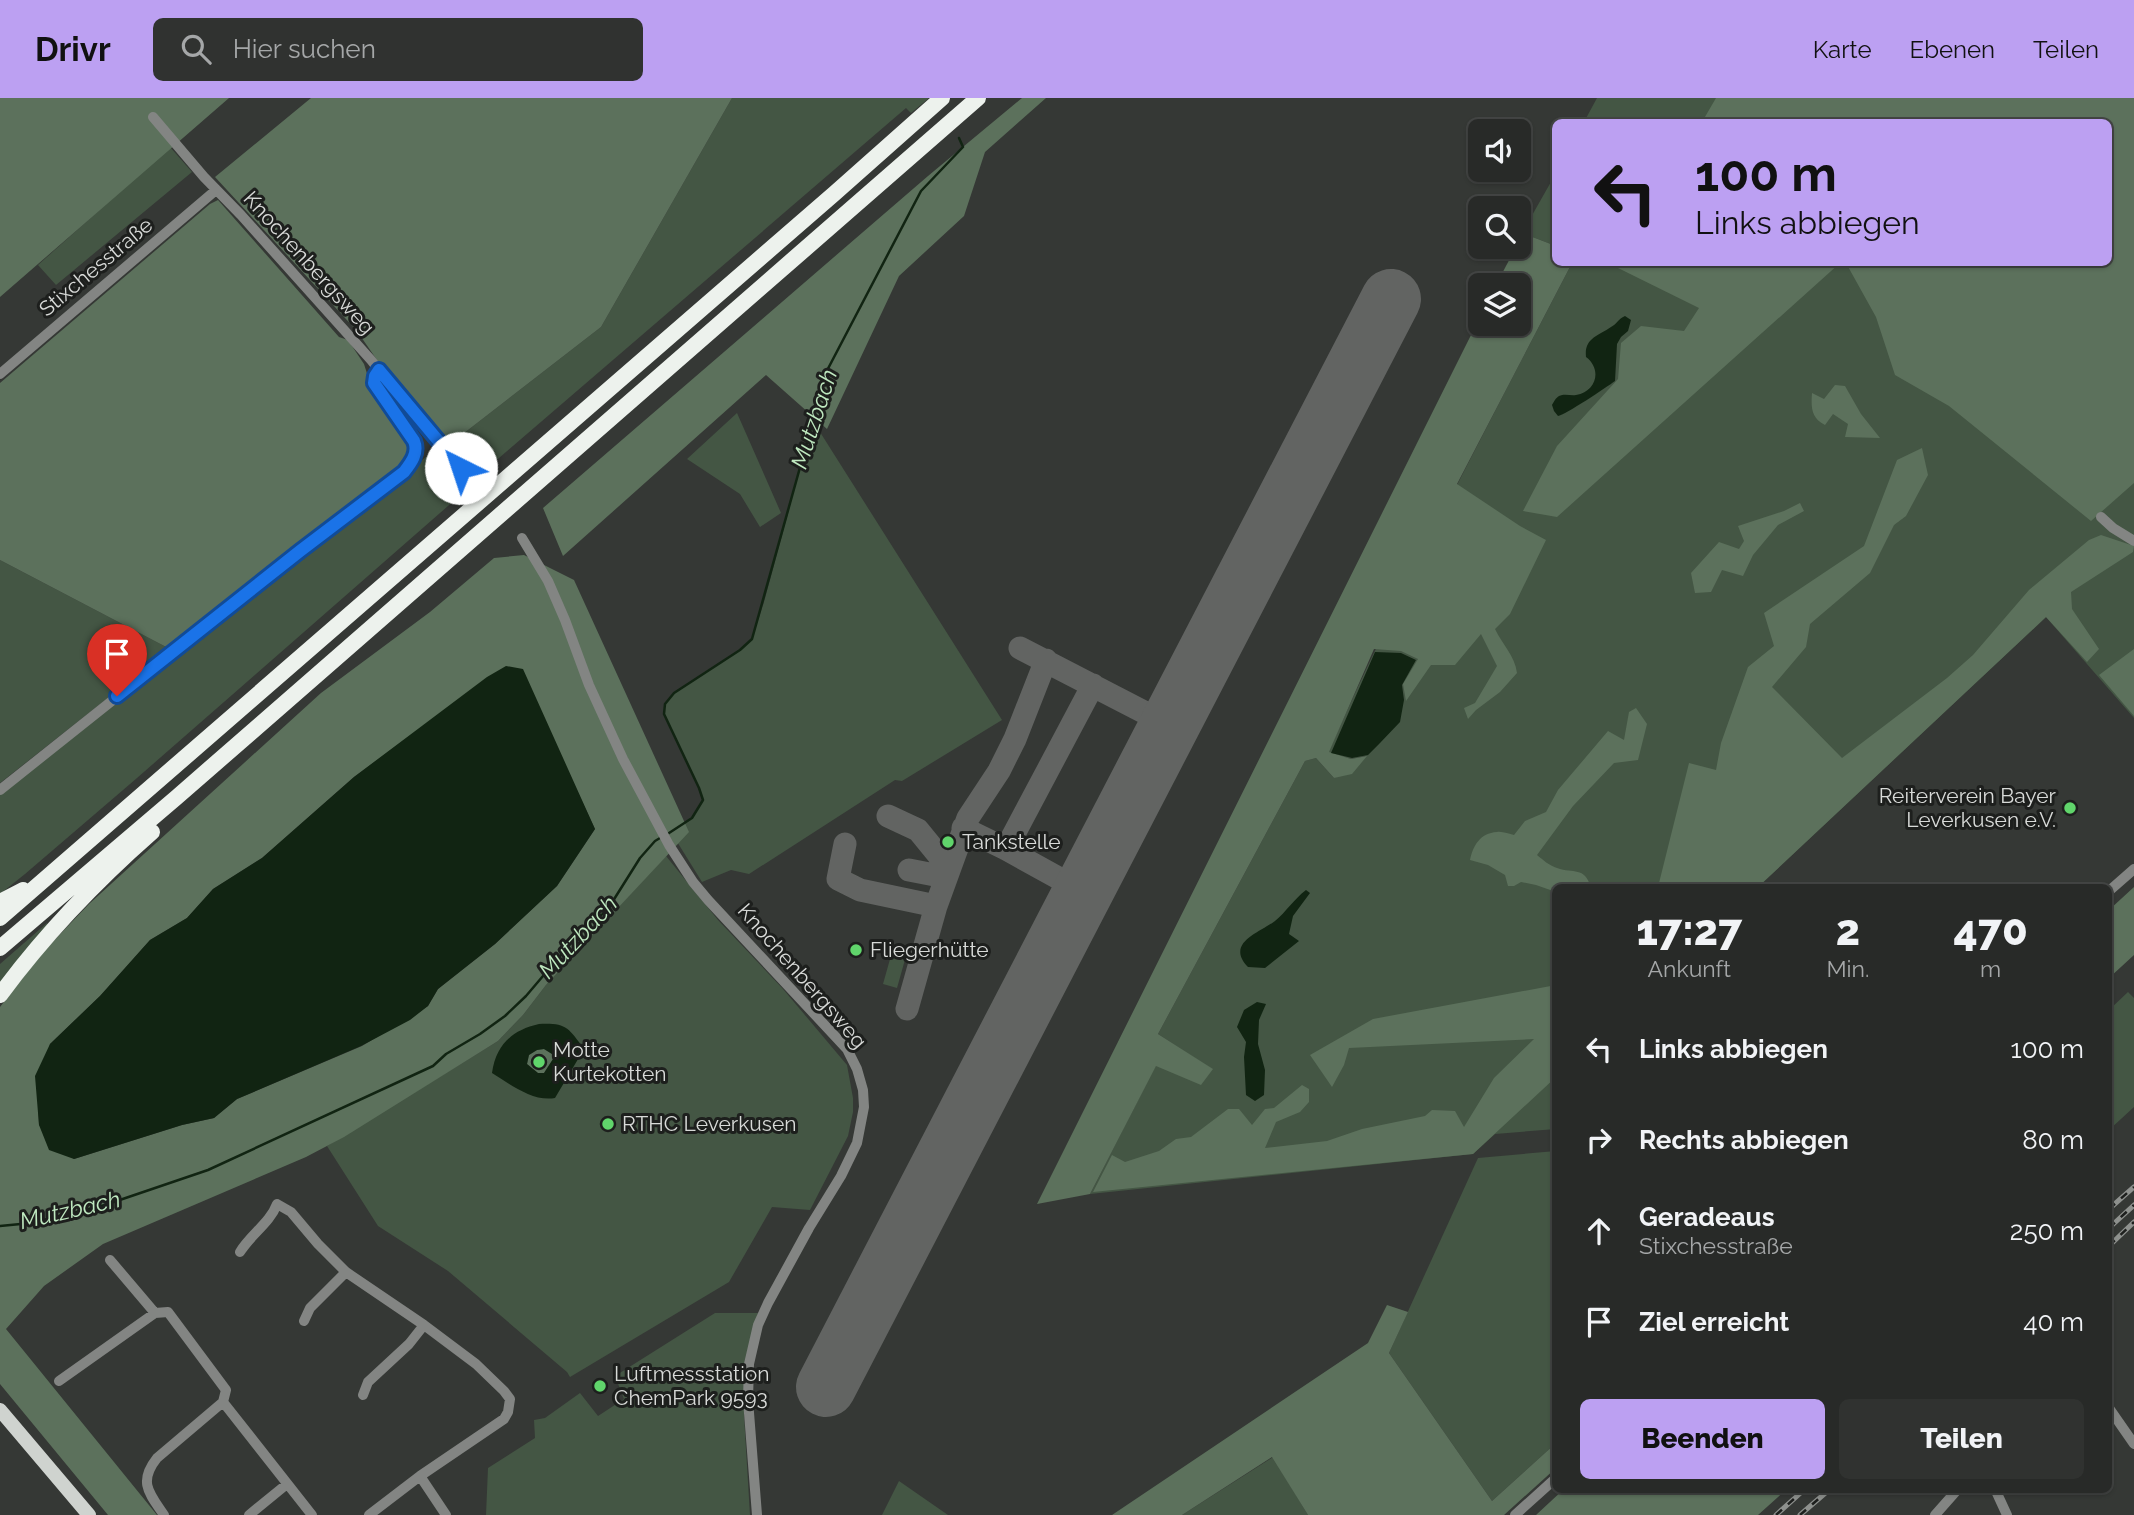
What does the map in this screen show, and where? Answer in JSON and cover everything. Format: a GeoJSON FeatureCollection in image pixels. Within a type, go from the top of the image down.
{"type":"FeatureCollection","features":[{"type":"Feature","properties":{"kind":"highway"},"geometry":{"type":"LineString","coordinates":[[0,918],[942,98]]}},
{"type":"Feature","properties":{"kind":"highway"},"geometry":{"type":"LineString","coordinates":[[0,948],[177,797],[978,98]]}},
{"type":"Feature","properties":{"kind":"highway"},"geometry":{"type":"LineString","coordinates":[[0,995],[71,908],[112,867],[165,821],[177,797]]}},
{"type":"Feature","properties":{"kind":"highway"},"geometry":{"type":"LineString","coordinates":[[0,902],[41,883]]}},
{"type":"Feature","properties":{"kind":"main road"},"geometry":{"type":"LineString","coordinates":[[0,1410],[89,1515]]}},
{"type":"Feature","properties":{"kind":"street","name":"Knochenbergsweg"},"geometry":{"type":"LineString","coordinates":[[153,117],[379,370],[461,468]]}},
{"type":"Feature","properties":{"kind":"street","name":"Stixchesstraße"},"geometry":{"type":"LineString","coordinates":[[0,374],[216,190]]}},
{"type":"Feature","properties":{"kind":"street"},"geometry":{"type":"LineString","coordinates":[[0,790],[300,551],[404,472],[413,461],[416,446],[374,383],[379,370]]}},
{"type":"Feature","properties":{"kind":"street"},"geometry":{"type":"LineString","coordinates":[[2101,517],[2134,541]]}},
{"type":"Feature","properties":{"kind":"street","name":"Knochenbergsweg"},"geometry":{"type":"LineString","coordinates":[[522,538],[548,581],[589,685],[669,845],[693,882],[847,1049],[863,1090],[864,1107],[857,1143],[758,1325],[749,1364],[748,1401],[757,1515]]}},
{"type":"Feature","properties":{"kind":"street"},"geometry":{"type":"LineString","coordinates":[[2112,888],[2134,869]]}},
{"type":"Feature","properties":{"kind":"street"},"geometry":{"type":"LineString","coordinates":[[240,1252],[248,1239],[273,1215],[277,1204],[291,1212],[346,1272],[425,1325],[476,1364],[510,1399],[504,1419],[420,1476],[369,1515]]}},
{"type":"Feature","properties":{"kind":"street"},"geometry":{"type":"LineString","coordinates":[[110,1260],[155,1313]]}},
{"type":"Feature","properties":{"kind":"street"},"geometry":{"type":"LineString","coordinates":[[304,1321],[310,1308],[346,1272]]}},
{"type":"Feature","properties":{"kind":"street"},"geometry":{"type":"LineString","coordinates":[[59,1381],[155,1313],[169,1312],[226,1390],[223,1402],[149,1467],[146,1480],[148,1492],[164,1515]]}},
{"type":"Feature","properties":{"kind":"street"},"geometry":{"type":"LineString","coordinates":[[363,1395],[368,1382],[409,1344],[425,1325]]}},
{"type":"Feature","properties":{"kind":"street"},"geometry":{"type":"LineString","coordinates":[[223,1402],[312,1515]]}},
{"type":"Feature","properties":{"kind":"street"},"geometry":{"type":"LineString","coordinates":[[2112,1412],[2134,1444]]}},
{"type":"Feature","properties":{"kind":"street"},"geometry":{"type":"LineString","coordinates":[[420,1476],[446,1515]]}},
{"type":"Feature","properties":{"kind":"street"},"geometry":{"type":"LineString","coordinates":[[1515,1515],[1552,1483]]}},
{"type":"Feature","properties":{"kind":"street"},"geometry":{"type":"LineString","coordinates":[[249,1515],[287,1484]]}},
{"type":"Feature","properties":{"kind":"street"},"geometry":{"type":"LineString","coordinates":[[1934,1515],[1954,1493]]}},
{"type":"Feature","properties":{"kind":"street"},"geometry":{"type":"LineString","coordinates":[[1997,1493],[2007,1515]]}},
{"type":"Feature","properties":{"kind":"shaded area"},"geometry":{"type":"Polygon","coordinates":[[[0,98],[229,98],[0,297],[0,98]]]}},
{"type":"Feature","properties":{"kind":"shaded area"},"geometry":{"type":"Polygon","coordinates":[[[311,98],[732,98],[601,327],[450,444],[377,360],[357,331],[215,177],[311,98]]]}},
{"type":"Feature","properties":{"kind":"shaded area"},"geometry":{"type":"Polygon","coordinates":[[[732,98],[929,98],[911,113],[906,108],[477,477],[450,444],[601,327],[732,98]]]}},
{"type":"Feature","properties":{"kind":"shaded area"},"geometry":{"type":"Polygon","coordinates":[[[1022,98],[1046,98],[985,152],[964,216],[899,276],[827,429],[766,375],[563,556],[543,508],[1022,98]]]}},
{"type":"Feature","properties":{"kind":"shaded area"},"geometry":{"type":"Polygon","coordinates":[[[1597,98],[2134,98],[2134,718],[2046,617],[1761,884],[1552,884],[1552,1129],[1495,1134],[1473,1154],[1090,1194],[1156,1065],[1201,1084],[1212,1069],[1158,1034],[1305,761],[1316,758],[1334,778],[1366,756],[1351,759],[1328,753],[1416,567],[1570,266],[2112,266],[2112,119],[1586,119],[1597,98]]]}},
{"type":"Feature","properties":{"kind":"shaded area"},"geometry":{"type":"Polygon","coordinates":[[[1716,98],[2134,98],[2134,483],[2091,521],[1949,406],[1895,375],[1876,317],[1848,266],[2112,266],[2112,119],[1704,119],[1716,98]]]}},
{"type":"Feature","properties":{"kind":"shaded area"},"geometry":{"type":"Polygon","coordinates":[[[170,147],[192,172],[56,285],[38,265],[170,147]]]}},
{"type":"Feature","properties":{"kind":"shaded area"},"geometry":{"type":"Polygon","coordinates":[[[1552,180],[1552,244],[1531,236],[1531,217],[1552,180]]]}},
{"type":"Feature","properties":{"kind":"shaded area"},"geometry":{"type":"Polygon","coordinates":[[[218,200],[339,337],[348,340],[364,364],[371,386],[408,438],[413,450],[401,470],[170,649],[0,560],[0,383],[218,200]]]}},
{"type":"Feature","properties":{"kind":"shaded area"},"geometry":{"type":"Polygon","coordinates":[[[1531,236],[1552,244],[1552,266],[1570,266],[1457,484],[1546,540],[1510,614],[1495,629],[1511,656],[1517,673],[1500,692],[1468,719],[1464,708],[1475,703],[1497,666],[1481,634],[1455,665],[1431,665],[1406,701],[1403,684],[1418,659],[1401,651],[1374,649],[1329,752],[1351,759],[1367,756],[1352,774],[1334,778],[1316,758],[1305,761],[1158,1034],[1213,1069],[1201,1085],[1156,1066],[1090,1194],[1037,1204],[1471,336],[1531,336],[1531,273],[1502,273],[1510,259],[1531,259],[1531,236]]]}},
{"type":"Feature","properties":{"kind":"shaded area"},"geometry":{"type":"Polygon","coordinates":[[[1837,266],[1557,517],[1523,511],[1557,446],[1618,379],[1621,343],[1641,326],[1684,331],[1699,308],[1618,268],[1837,266]]]}},
{"type":"Feature","properties":{"kind":"shaded area"},"geometry":{"type":"Polygon","coordinates":[[[1625,316],[1631,320],[1628,331],[1617,344],[1615,381],[1558,416],[1552,405],[1557,398],[1561,395],[1583,393],[1593,384],[1595,373],[1586,357],[1587,346],[1597,335],[1625,316]]]}},
{"type":"Feature","properties":{"kind":"shaded area"},"geometry":{"type":"Polygon","coordinates":[[[1835,385],[1845,386],[1861,414],[1880,438],[1845,437],[1848,424],[1833,414],[1825,425],[1817,419],[1812,407],[1812,393],[1824,399],[1835,385]]]}},
{"type":"Feature","properties":{"kind":"shaded area"},"geometry":{"type":"Polygon","coordinates":[[[737,413],[781,513],[760,527],[740,494],[687,459],[737,413]]]}},
{"type":"Feature","properties":{"kind":"shaded area"},"geometry":{"type":"Polygon","coordinates":[[[813,421],[1002,720],[902,781],[895,780],[749,874],[731,870],[702,882],[671,832],[692,818],[703,800],[664,714],[665,704],[674,693],[740,650],[752,639],[813,421]]]}},
{"type":"Feature","properties":{"kind":"shaded area"},"geometry":{"type":"Polygon","coordinates":[[[1922,448],[1928,475],[1906,516],[1894,525],[1870,573],[1810,624],[1806,647],[1772,687],[1842,758],[1947,678],[1973,655],[2029,590],[2089,540],[2101,535],[2134,546],[2133,552],[2071,592],[2072,609],[2099,649],[2087,662],[2046,617],[1761,884],[1659,884],[1689,763],[1716,770],[1721,743],[1748,667],[1774,646],[1764,613],[1864,546],[1897,460],[1922,448]]]}},
{"type":"Feature","properties":{"kind":"shaded area"},"geometry":{"type":"Polygon","coordinates":[[[431,453],[456,499],[0,894],[0,792],[431,453]]]}},
{"type":"Feature","properties":{"kind":"shaded area"},"geometry":{"type":"Polygon","coordinates":[[[1800,503],[1804,511],[1778,525],[1753,555],[1743,576],[1722,570],[1711,592],[1695,593],[1691,573],[1719,542],[1739,549],[1744,541],[1738,526],[1800,503]]]}},
{"type":"Feature","properties":{"kind":"shaded area"},"geometry":{"type":"Polygon","coordinates":[[[524,555],[574,580],[689,832],[546,985],[498,1041],[344,1137],[306,1157],[103,1244],[44,1286],[6,1329],[157,1515],[108,1515],[0,1384],[0,1007],[43,952],[89,904],[321,693],[430,612],[494,558],[524,555]],[[415,732],[354,777],[262,858],[213,889],[187,918],[150,940],[100,996],[50,1044],[38,1103],[39,1125],[74,1159],[182,1125],[214,1118],[237,1099],[362,1046],[428,1006],[438,989],[495,944],[557,886],[595,829],[558,750],[415,732]]]}},
{"type":"Feature","properties":{"kind":"shaded area"},"geometry":{"type":"Polygon","coordinates":[[[0,560],[170,649],[0,783],[0,560]]]}},
{"type":"Feature","properties":{"kind":"shaded area"},"geometry":{"type":"Polygon","coordinates":[[[2134,649],[2134,716],[2099,675],[2134,649]]]}},
{"type":"Feature","properties":{"kind":"shaded area"},"geometry":{"type":"Polygon","coordinates":[[[1375,652],[1401,653],[1416,660],[1402,685],[1404,700],[1400,722],[1368,755],[1352,758],[1331,753],[1375,652]]]}},
{"type":"Feature","properties":{"kind":"shaded area"},"geometry":{"type":"Polygon","coordinates":[[[506,666],[523,669],[595,829],[557,886],[495,944],[438,989],[428,1006],[410,1020],[361,1046],[237,1099],[214,1118],[182,1125],[74,1159],[49,1150],[39,1125],[35,1076],[50,1044],[100,996],[150,940],[187,918],[213,889],[262,858],[354,777],[487,677],[506,666]]]}},
{"type":"Feature","properties":{"kind":"shaded area"},"geometry":{"type":"Polygon","coordinates":[[[1636,708],[1647,724],[1638,760],[1614,763],[1573,806],[1537,855],[1554,867],[1582,873],[1590,884],[1552,884],[1552,891],[1521,882],[1508,886],[1505,875],[1488,865],[1470,860],[1475,845],[1486,835],[1499,832],[1514,835],[1525,821],[1546,812],[1558,790],[1608,731],[1624,740],[1629,712],[1636,708]]]}},
{"type":"Feature","properties":{"kind":"shaded area","name":"RTHC Leverkusen"},"geometry":{"type":"Polygon","coordinates":[[[666,856],[718,920],[783,989],[847,1065],[853,1112],[848,1136],[810,1210],[772,1207],[729,1282],[570,1377],[448,1271],[378,1226],[327,1146],[498,1041],[546,985],[666,856]]]}},
{"type":"Feature","properties":{"kind":"shaded area"},"geometry":{"type":"Polygon","coordinates":[[[2134,887],[2134,955],[2112,975],[2112,907],[2134,887]]]}},
{"type":"Feature","properties":{"kind":"shaded area"},"geometry":{"type":"Polygon","coordinates":[[[1306,890],[1310,893],[1293,916],[1289,934],[1299,941],[1265,968],[1248,967],[1242,959],[1242,945],[1275,921],[1306,890]]]}},
{"type":"Feature","properties":{"kind":"shaded area"},"geometry":{"type":"Polygon","coordinates":[[[47,923],[48,925],[0,987],[0,964],[47,923]]]}},
{"type":"Feature","properties":{"kind":"shaded area"},"geometry":{"type":"Polygon","coordinates":[[[892,952],[906,956],[897,988],[883,984],[892,952]]]}},
{"type":"Feature","properties":{"kind":"shaded area"},"geometry":{"type":"Polygon","coordinates":[[[1552,986],[1552,1081],[1473,1154],[1093,1192],[1112,1155],[1125,1162],[1159,1151],[1176,1139],[1191,1137],[1228,1109],[1239,1109],[1252,1125],[1265,1109],[1274,1108],[1302,1085],[1309,1089],[1309,1102],[1300,1112],[1276,1122],[1265,1148],[1327,1141],[1362,1129],[1425,1116],[1432,1110],[1455,1111],[1464,1127],[1494,1078],[1534,1039],[1349,1048],[1344,1065],[1332,1087],[1310,1055],[1373,1019],[1552,986]]]}},
{"type":"Feature","properties":{"kind":"shaded area"},"geometry":{"type":"Polygon","coordinates":[[[2128,992],[2134,998],[2134,1107],[2112,1127],[2112,1007],[2128,992]]]}},
{"type":"Feature","properties":{"kind":"shaded area"},"geometry":{"type":"Polygon","coordinates":[[[1257,1002],[1266,1004],[1259,1020],[1258,1044],[1265,1070],[1264,1095],[1255,1101],[1246,1095],[1246,1042],[1237,1027],[1244,1010],[1257,1002]]]}},
{"type":"Feature","properties":{"kind":"shaded area"},"geometry":{"type":"Polygon","coordinates":[[[555,1024],[566,1028],[584,1049],[555,1098],[530,1095],[492,1073],[497,1054],[507,1040],[529,1027],[555,1024]],[[544,1049],[537,1050],[529,1055],[527,1064],[538,1073],[544,1073],[553,1059],[552,1054],[544,1049]]]}},
{"type":"Feature","properties":{"kind":"shaded area"},"geometry":{"type":"Polygon","coordinates":[[[544,1049],[552,1054],[553,1059],[544,1073],[538,1073],[527,1064],[529,1055],[544,1049]]]}},
{"type":"Feature","properties":{"kind":"shaded area"},"geometry":{"type":"Polygon","coordinates":[[[1552,1151],[1552,1447],[1492,1501],[1389,1353],[1478,1158],[1552,1151]]]}},
{"type":"Feature","properties":{"kind":"shaded area"},"geometry":{"type":"Polygon","coordinates":[[[1387,1305],[1408,1312],[1389,1353],[1492,1501],[1552,1447],[1552,1472],[1504,1515],[1308,1515],[1272,1457],[1182,1515],[1112,1515],[1368,1343],[1387,1305]]]}},
{"type":"Feature","properties":{"kind":"shaded area"},"geometry":{"type":"Polygon","coordinates":[[[715,1313],[758,1313],[744,1369],[750,1515],[486,1515],[488,1468],[535,1438],[534,1420],[545,1418],[580,1393],[598,1416],[624,1399],[615,1376],[715,1313]]]}},
{"type":"Feature","properties":{"kind":"shaded area"},"geometry":{"type":"Polygon","coordinates":[[[1273,1457],[1308,1515],[1182,1515],[1273,1457]]]}},
{"type":"Feature","properties":{"kind":"shaded area"},"geometry":{"type":"Polygon","coordinates":[[[899,1481],[948,1515],[882,1515],[899,1481]]]}},
{"type":"Feature","properties":{"kind":"shaded area"},"geometry":{"type":"Polygon","coordinates":[[[1560,1493],[1783,1493],[1758,1515],[1536,1515],[1560,1493]]]}},
{"type":"Feature","properties":{"kind":"waterway","name":"Mutzbach"},"geometry":{"type":"LineString","coordinates":[[666,835],[692,818],[703,800],[664,714],[665,704],[674,693],[740,650],[752,639],[813,421],[821,382],[921,191],[963,147],[959,138]]}},
{"type":"Feature","properties":{"kind":"waterway","name":"Mutzbach"},"geometry":{"type":"LineString","coordinates":[[0,1226],[31,1223],[105,1205],[208,1170],[433,1066],[446,1054],[505,1016],[526,996],[588,923],[606,912],[640,858],[660,838]]}},
{"type":"Feature","properties":{"kind":"taxiway"},"geometry":{"type":"LineString","coordinates":[[1020,648],[1169,725]]}},
{"type":"Feature","properties":{"kind":"taxiway"},"geometry":{"type":"LineString","coordinates":[[845,844],[838,879],[860,890],[936,906],[968,818],[999,771],[1015,739],[1046,660]]}},
{"type":"Feature","properties":{"kind":"taxiway"},"geometry":{"type":"LineString","coordinates":[[1006,849],[1093,685]]}},
{"type":"Feature","properties":{"kind":"taxiway"},"geometry":{"type":"LineString","coordinates":[[888,816],[918,830],[949,868]]}},
{"type":"Feature","properties":{"kind":"taxiway"},"geometry":{"type":"LineString","coordinates":[[963,828],[1082,891]]}},
{"type":"Feature","properties":{"kind":"taxiway"},"geometry":{"type":"LineString","coordinates":[[909,870],[945,877]]}},
{"type":"Feature","properties":{"kind":"taxiway"},"geometry":{"type":"LineString","coordinates":[[907,1009],[936,906]]}},
{"type":"Feature","properties":{"kind":"runway"},"geometry":{"type":"LineString","coordinates":[[826,1387],[1391,299]]}},
{"type":"Feature","properties":{"kind":"railway"},"geometry":{"type":"LineString","coordinates":[[2112,1206],[2134,1187]]}},
{"type":"Feature","properties":{"kind":"railway"},"geometry":{"type":"LineString","coordinates":[[2112,1225],[2134,1205]]}},
{"type":"Feature","properties":{"kind":"railway"},"geometry":{"type":"LineString","coordinates":[[2112,1243],[2134,1222]]}},
{"type":"Feature","properties":{"kind":"railway"},"geometry":{"type":"LineString","coordinates":[[1776,1515],[1801,1493]]}},
{"type":"Feature","properties":{"kind":"railway"},"geometry":{"type":"LineString","coordinates":[[1800,1515],[1825,1493]]}},
{"type":"Feature","properties":{"kind":"place","name":"Reiterverein Bayer Leverkusen e.V."},"geometry":{"type":"Point","coordinates":[2070,808]}},
{"type":"Feature","properties":{"kind":"place","name":"Tankstelle"},"geometry":{"type":"Point","coordinates":[948,842]}},
{"type":"Feature","properties":{"kind":"place","name":"Fliegerhütte"},"geometry":{"type":"Point","coordinates":[856,950]}},
{"type":"Feature","properties":{"kind":"place","name":"Motte Kurtekotten"},"geometry":{"type":"Point","coordinates":[539,1062]}},
{"type":"Feature","properties":{"kind":"place","name":"RTHC Leverkusen"},"geometry":{"type":"Point","coordinates":[608,1124]}},
{"type":"Feature","properties":{"kind":"place","name":"Luftmessstation ChemPark 9593"},"geometry":{"type":"Point","coordinates":[600,1386]}},
{"type":"Feature","properties":{"kind":"route"},"geometry":{"type":"LineString","coordinates":[[117,696],[404,472],[413,461],[416,446],[414,441],[374,383],[379,370],[461,468]]}}]}
